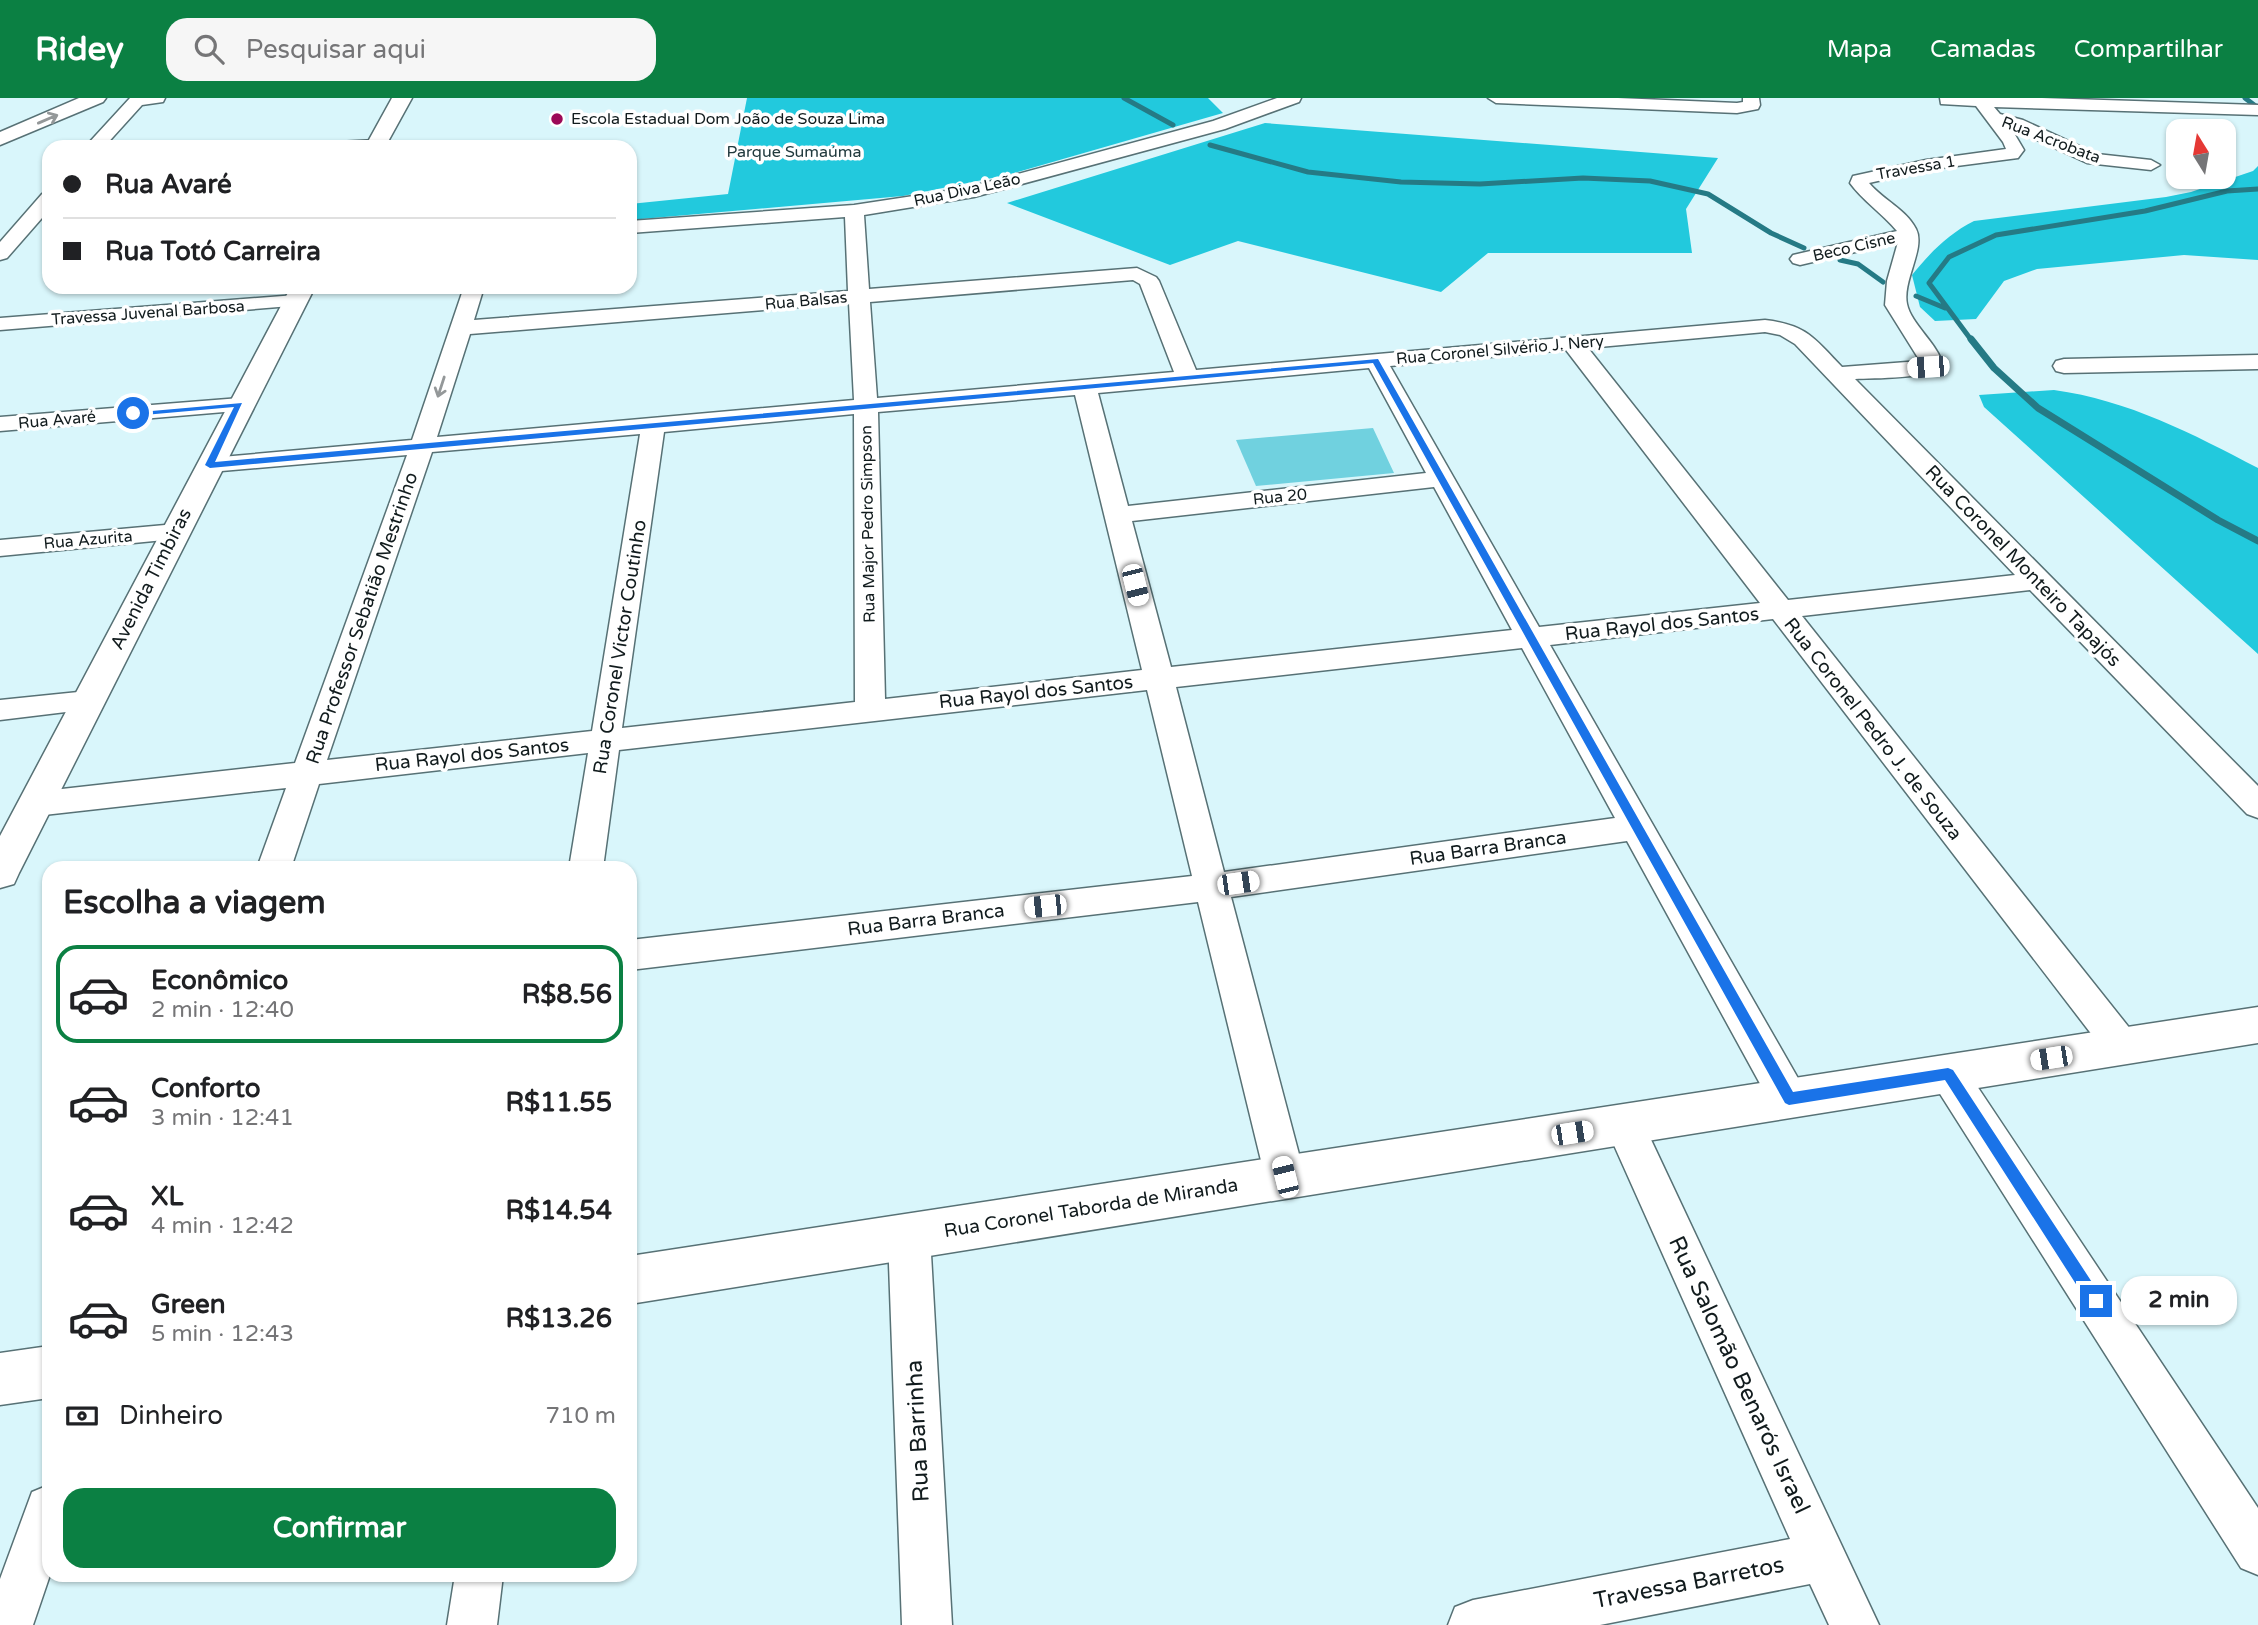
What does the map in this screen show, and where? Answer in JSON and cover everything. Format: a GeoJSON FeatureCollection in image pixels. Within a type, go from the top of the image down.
{"type":"FeatureCollection","features":[{"type":"Feature","properties":{"kind":"street"},"geometry":{"type":"LineString","coordinates":[[0,121],[59,98]]}},
{"type":"Feature","properties":{"kind":"street"},"geometry":{"type":"LineString","coordinates":[[0,139],[96,98]]}},
{"type":"Feature","properties":{"kind":"street"},"geometry":{"type":"LineString","coordinates":[[100,140],[137,100],[158,98]]}},
{"type":"Feature","properties":{"kind":"street"},"geometry":{"type":"LineString","coordinates":[[379,140],[402,98]]}},
{"type":"Feature","properties":{"kind":"street","name":"Rua Diva Leão"},"geometry":{"type":"LineString","coordinates":[[637,226],[854,211],[967,193],[1219,125],[1293,98]]}},
{"type":"Feature","properties":{"kind":"street"},"geometry":{"type":"LineString","coordinates":[[1496,98],[1744,103]]}},
{"type":"Feature","properties":{"kind":"street"},"geometry":{"type":"LineString","coordinates":[[1947,100],[2088,100],[2258,110]]}},
{"type":"Feature","properties":{"kind":"street","name":"Travessa 1"},"geometry":{"type":"LineString","coordinates":[[1908,234],[1894,214],[1867,193],[1859,183],[1860,180],[1926,165],[2012,154],[2014,145],[1981,101]]}},
{"type":"Feature","properties":{"kind":"street","name":"Rua Acrobata"},"geometry":{"type":"LineString","coordinates":[[1994,118],[2017,124],[2093,159],[2151,165]]}},
{"type":"Feature","properties":{"kind":"street"},"geometry":{"type":"LineString","coordinates":[[6,247],[42,206]]}},
{"type":"Feature","properties":{"kind":"street","name":"Rua Major Pedro Simpson"},"geometry":{"type":"LineString","coordinates":[[854,211],[857,296],[866,406],[870,710]]}},
{"type":"Feature","properties":{"kind":"street"},"geometry":{"type":"LineString","coordinates":[[1837,374],[1932,365],[1896,305],[1895,292],[1908,246],[1908,234]]}},
{"type":"Feature","properties":{"kind":"street","name":"Beco Cisne"},"geometry":{"type":"LineString","coordinates":[[1800,259],[1908,234]]}},
{"type":"Feature","properties":{"kind":"street"},"geometry":{"type":"LineString","coordinates":[[6,247],[37,239]]}},
{"type":"Feature","properties":{"kind":"street","name":"Rua Balsas"},"geometry":{"type":"LineString","coordinates":[[459,328],[1137,274],[1149,281],[1187,377]]}},
{"type":"Feature","properties":{"kind":"street","name":"Travessa Juvenal Barbosa"},"geometry":{"type":"LineString","coordinates":[[0,324],[299,294]]}},
{"type":"Feature","properties":{"kind":"street","name":"Avenida Timbiras"},"geometry":{"type":"LineString","coordinates":[[0,873],[299,294]]}},
{"type":"Feature","properties":{"kind":"street","name":"Rua Professor Sebatião Mestrinho"},"geometry":{"type":"LineString","coordinates":[[276,861],[422,446],[471,294]]}},
{"type":"Feature","properties":{"kind":"street","name":"Rua Coronel Silvério J. Nery"},"geometry":{"type":"LineString","coordinates":[[210,465],[1765,326],[1786,329]]}},
{"type":"Feature","properties":{"kind":"street","name":"Rua Coronel Monteiro Tapajós"},"geometry":{"type":"LineString","coordinates":[[1786,329],[1803,339],[2258,806]]}},
{"type":"Feature","properties":{"kind":"street","name":"Rua Coronel Pedro J. de Souza"},"geometry":{"type":"LineString","coordinates":[[1573,344],[2122,1046]]}},
{"type":"Feature","properties":{"kind":"street"},"geometry":{"type":"LineString","coordinates":[[1376,361],[1789,1099]]}},
{"type":"Feature","properties":{"kind":"street"},"geometry":{"type":"LineString","coordinates":[[2064,366],[2258,362]]}},
{"type":"Feature","properties":{"kind":"street"},"geometry":{"type":"LineString","coordinates":[[1085,387],[1285,1177]]}},
{"type":"Feature","properties":{"kind":"street","name":"Rua Avaré"},"geometry":{"type":"LineString","coordinates":[[0,424],[240,405]]}},
{"type":"Feature","properties":{"kind":"street","name":"Rua Coronel Victor Coutinho"},"geometry":{"type":"LineString","coordinates":[[587,861],[653,425]]}},
{"type":"Feature","properties":{"kind":"street","name":"Rua 20"},"geometry":{"type":"LineString","coordinates":[[1117,515],[1442,479]]}},
{"type":"Feature","properties":{"kind":"street","name":"Rua Azurita"},"geometry":{"type":"LineString","coordinates":[[0,548],[176,531]]}},
{"type":"Feature","properties":{"kind":"street","name":"Rua Rayol dos Santos"},"geometry":{"type":"LineString","coordinates":[[35,804],[2036,581]]}},
{"type":"Feature","properties":{"kind":"street"},"geometry":{"type":"LineString","coordinates":[[0,710],[88,701]]}},
{"type":"Feature","properties":{"kind":"street","name":"Rua Barra Branca"},"geometry":{"type":"LineString","coordinates":[[637,954],[1211,887],[1637,827]]}},
{"type":"Feature","properties":{"kind":"street","name":"Rua Coronel Taborda de Miranda"},"geometry":{"type":"LineString","coordinates":[[637,1279],[2258,1025]]}},
{"type":"Feature","properties":{"kind":"street"},"geometry":{"type":"LineString","coordinates":[[1948,1074],[2258,1550]]}},
{"type":"Feature","properties":{"kind":"street","name":"Rua Salomão Benarós Israel"},"geometry":{"type":"LineString","coordinates":[[1624,1125],[1854,1625]]}},
{"type":"Feature","properties":{"kind":"street","name":"Rua Barrinha"},"geometry":{"type":"LineString","coordinates":[[909,1236],[927,1625]]}},
{"type":"Feature","properties":{"kind":"street"},"geometry":{"type":"LineString","coordinates":[[0,1379],[42,1373]]}},
{"type":"Feature","properties":{"kind":"street"},"geometry":{"type":"LineString","coordinates":[[8,1625],[42,1529]]}},
{"type":"Feature","properties":{"kind":"street","name":"Travessa Barretos"},"geometry":{"type":"LineString","coordinates":[[1473,1625],[1823,1557]]}},
{"type":"Feature","properties":{"kind":"street"},"geometry":{"type":"LineString","coordinates":[[472,1625],[478,1582]]}},
{"type":"Feature","properties":{"kind":"shaded area"},"geometry":{"type":"Polygon","coordinates":[[[1373,428],[1394,473],[1256,486],[1236,440],[1373,428]]]}},
{"type":"Feature","properties":{"kind":"green space","name":"Parque Sumaúma"},"geometry":{"type":"Polygon","coordinates":[[[747,98],[1208,98],[1223,113],[1007,175],[903,196],[637,219],[637,203],[728,194],[747,98]]]}},
{"type":"Feature","properties":{"kind":"green space"},"geometry":{"type":"Polygon","coordinates":[[[1265,123],[1718,158],[1686,209],[1692,253],[1488,253],[1441,292],[1238,241],[1170,265],[1007,203],[1265,123]]]}},
{"type":"Feature","properties":{"kind":"green space"},"geometry":{"type":"Polygon","coordinates":[[[2258,166],[2258,260],[2184,255],[2037,269],[2004,281],[1976,319],[1935,321],[1920,307],[1912,275],[1940,245],[1974,221],[2166,197],[2200,189],[2236,189],[2236,177],[2253,171],[2258,166]]]}},
{"type":"Feature","properties":{"kind":"green space"},"geometry":{"type":"Polygon","coordinates":[[[2054,390],[2134,410],[2184,431],[2258,468],[2258,654],[1984,407],[1979,395],[2054,390]]]}},
{"type":"Feature","properties":{"kind":"waterway"},"geometry":{"type":"LineString","coordinates":[[1124,98],[1173,125]]}},
{"type":"Feature","properties":{"kind":"waterway"},"geometry":{"type":"LineString","coordinates":[[2245,98],[2258,108]]}},
{"type":"Feature","properties":{"kind":"waterway"},"geometry":{"type":"LineString","coordinates":[[1210,145],[1308,172],[1401,182],[1480,184],[1583,178],[1650,181],[1708,194],[1771,233],[1804,248]]}},
{"type":"Feature","properties":{"kind":"waterway"},"geometry":{"type":"LineString","coordinates":[[1972,341],[1929,283],[1949,257],[1996,235],[2145,211],[2227,191],[2258,189]]}},
{"type":"Feature","properties":{"kind":"waterway"},"geometry":{"type":"LineString","coordinates":[[1840,260],[1858,264],[1883,282]]}},
{"type":"Feature","properties":{"kind":"waterway"},"geometry":{"type":"LineString","coordinates":[[1916,296],[1945,308]]}},
{"type":"Feature","properties":{"kind":"waterway"},"geometry":{"type":"LineString","coordinates":[[1971,339],[1994,368],[2038,408],[2218,520],[2258,541]]}},
{"type":"Feature","properties":{"kind":"place","name":"Escola Estadual Dom João de Souza Lima"},"geometry":{"type":"Point","coordinates":[557,119]}},
{"type":"Feature","properties":{"kind":"route"},"geometry":{"type":"LineString","coordinates":[[133,413],[240,405],[210,465],[1376,361],[1789,1099],[1948,1074],[2096,1301]]}}]}
